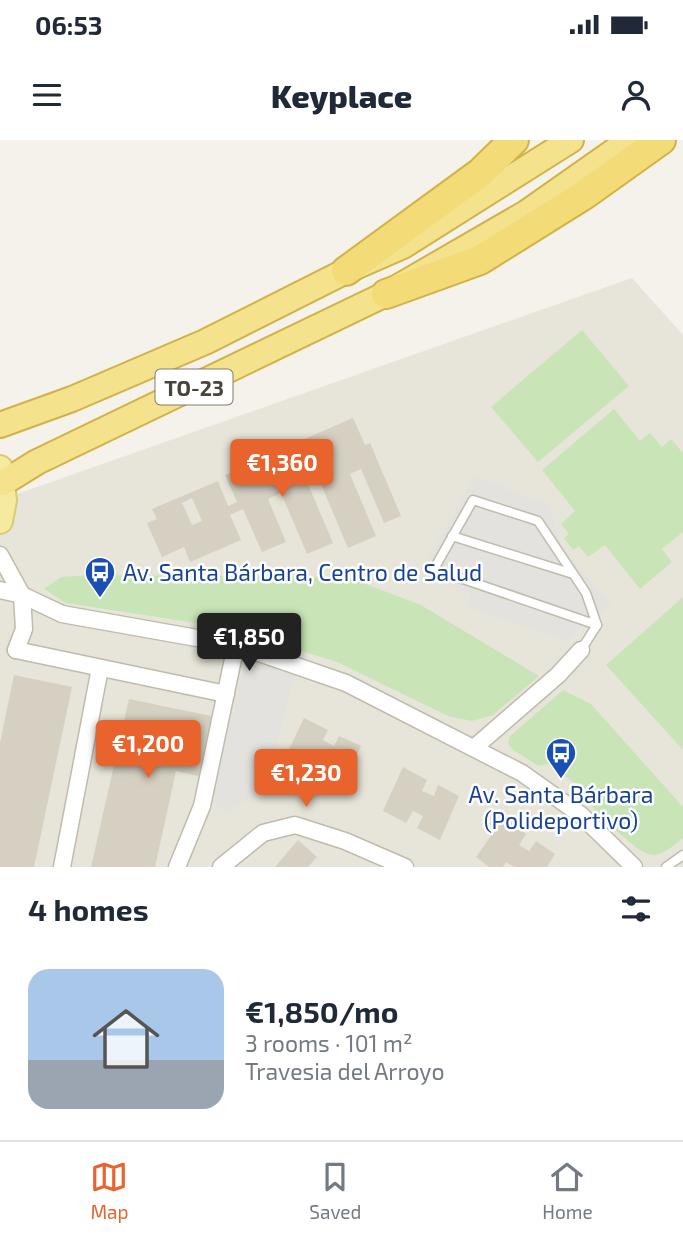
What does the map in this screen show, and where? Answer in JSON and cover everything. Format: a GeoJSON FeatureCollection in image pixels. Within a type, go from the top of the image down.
{"type":"FeatureCollection","features":[{"type":"Feature","properties":{"kind":"highway"},"geometry":{"type":"LineString","coordinates":[[480,173],[506,140]]}},
{"type":"Feature","properties":{"kind":"highway"},"geometry":{"type":"LineString","coordinates":[[346,271],[480,173],[514,140]]}},
{"type":"Feature","properties":{"kind":"highway","name":"TO-23"},"geometry":{"type":"LineString","coordinates":[[0,425],[72,399],[205,342],[346,271],[403,246],[571,140]]}},
{"type":"Feature","properties":{"kind":"highway","name":"TO-23"},"geometry":{"type":"LineString","coordinates":[[2,475],[37,462],[386,294],[526,213],[630,140]]}},
{"type":"Feature","properties":{"kind":"highway"},"geometry":{"type":"LineString","coordinates":[[386,294],[480,260],[584,195],[661,140]]}},
{"type":"Feature","properties":{"kind":"main road"},"geometry":{"type":"LineString","coordinates":[[0,521],[4,500],[2,475]]}},
{"type":"Feature","properties":{"kind":"street"},"geometry":{"type":"LineString","coordinates":[[0,555],[22,595],[24,629],[16,650]]}},
{"type":"Feature","properties":{"kind":"street"},"geometry":{"type":"LineString","coordinates":[[0,590],[22,595],[62,614],[236,645],[346,683],[522,773],[581,816],[634,867]]}},
{"type":"Feature","properties":{"kind":"street"},"geometry":{"type":"LineString","coordinates":[[177,867],[202,806],[236,645]]}},
{"type":"Feature","properties":{"kind":"street"},"geometry":{"type":"LineString","coordinates":[[0,657],[16,650],[226,694]]}},
{"type":"Feature","properties":{"kind":"street"},"geometry":{"type":"LineString","coordinates":[[475,747],[558,675],[580,650]]}},
{"type":"Feature","properties":{"kind":"street"},"geometry":{"type":"LineString","coordinates":[[62,867],[100,668]]}},
{"type":"Feature","properties":{"kind":"street"},"geometry":{"type":"LineString","coordinates":[[221,867],[263,833],[295,825],[345,841],[405,867]]}},
{"type":"Feature","properties":{"kind":"lane"},"geometry":{"type":"LineString","coordinates":[[473,500],[538,522],[586,593],[597,625],[434,569],[473,500]]}},
{"type":"Feature","properties":{"kind":"lane"},"geometry":{"type":"LineString","coordinates":[[452,536],[571,573]]}},
{"type":"Feature","properties":{"kind":"lane"},"geometry":{"type":"LineString","coordinates":[[580,650],[597,625]]}},
{"type":"Feature","properties":{"kind":"lane"},"geometry":{"type":"LineString","coordinates":[[666,867],[683,855]]}},
{"type":"Feature","properties":{"kind":"shaded area"},"geometry":{"type":"Polygon","coordinates":[[[632,278],[683,335],[683,867],[0,867],[0,500],[632,278]]]}},
{"type":"Feature","properties":{"kind":"shaded area"},"geometry":{"type":"Polygon","coordinates":[[[475,476],[550,506],[561,547],[611,604],[566,640],[467,607],[471,594],[421,571],[475,476]]]}},
{"type":"Feature","properties":{"kind":"shaded area"},"geometry":{"type":"Polygon","coordinates":[[[246,660],[295,675],[264,790],[229,811],[211,803],[246,660]]]}},
{"type":"Feature","properties":{"kind":"green space"},"geometry":{"type":"Polygon","coordinates":[[[582,330],[629,386],[538,462],[491,407],[582,330]]]}},
{"type":"Feature","properties":{"kind":"green space"},"geometry":{"type":"Polygon","coordinates":[[[614,409],[640,441],[650,433],[662,447],[671,439],[683,453],[683,532],[662,549],[672,562],[640,589],[605,545],[588,557],[579,546],[573,550],[564,538],[569,534],[561,524],[575,511],[542,470],[614,409]]]}},
{"type":"Feature","properties":{"kind":"green space"},"geometry":{"type":"Polygon","coordinates":[[[61,577],[347,577],[421,605],[539,676],[493,715],[472,721],[448,716],[337,662],[228,628],[66,603],[44,589],[61,577]]]}},
{"type":"Feature","properties":{"kind":"green space"},"geometry":{"type":"Polygon","coordinates":[[[683,597],[683,750],[606,665],[683,597]]]}},
{"type":"Feature","properties":{"kind":"green space"},"geometry":{"type":"Polygon","coordinates":[[[563,690],[591,704],[683,807],[683,838],[670,848],[654,855],[639,850],[590,804],[589,793],[548,764],[538,766],[512,749],[508,743],[509,737],[563,690]]]}},
{"type":"Feature","properties":{"kind":"building"},"geometry":{"type":"Polygon","coordinates":[[[353,418],[365,445],[370,443],[401,516],[384,523],[361,469],[350,474],[376,536],[348,548],[318,477],[307,482],[333,543],[307,554],[281,493],[268,499],[286,542],[262,552],[243,509],[230,515],[241,540],[190,562],[184,547],[162,557],[147,523],[157,519],[152,509],[218,481],[228,506],[237,502],[225,475],[257,462],[266,483],[272,480],[263,459],[293,446],[300,463],[308,460],[300,441],[353,418]],[[192,498],[182,503],[192,525],[202,521],[192,498]]]}},
{"type":"Feature","properties":{"kind":"building"},"geometry":{"type":"Polygon","coordinates":[[[14,675],[72,687],[34,867],[0,867],[0,743],[14,675]]]}},
{"type":"Feature","properties":{"kind":"building"},"geometry":{"type":"Polygon","coordinates":[[[129,699],[216,717],[203,777],[176,771],[155,867],[91,867],[129,699]]]}},
{"type":"Feature","properties":{"kind":"building"},"geometry":{"type":"Polygon","coordinates":[[[304,718],[328,730],[323,740],[334,746],[339,736],[361,746],[340,791],[317,780],[323,766],[313,760],[307,774],[283,762],[304,718]]]}},
{"type":"Feature","properties":{"kind":"building"},"geometry":{"type":"Polygon","coordinates":[[[403,767],[427,780],[422,791],[434,796],[438,785],[459,796],[440,840],[417,828],[423,816],[413,811],[406,823],[383,811],[403,767]]]}},
{"type":"Feature","properties":{"kind":"building"},"geometry":{"type":"Polygon","coordinates":[[[504,817],[526,834],[519,845],[529,851],[536,841],[555,854],[547,867],[514,867],[506,862],[503,867],[489,867],[476,857],[504,817]]]}},
{"type":"Feature","properties":{"kind":"building"},"geometry":{"type":"Polygon","coordinates":[[[298,840],[317,857],[308,867],[275,867],[298,840]]]}},
{"type":"Feature","properties":{"kind":"place","name":"Av. Santa Bárbara, Centro de Salud"},"geometry":{"type":"Point","coordinates":[100,599]}},
{"type":"Feature","properties":{"kind":"place","name":"Av. Santa Bárbara (Polideportivo)"},"geometry":{"type":"Point","coordinates":[561,780]}}]}
